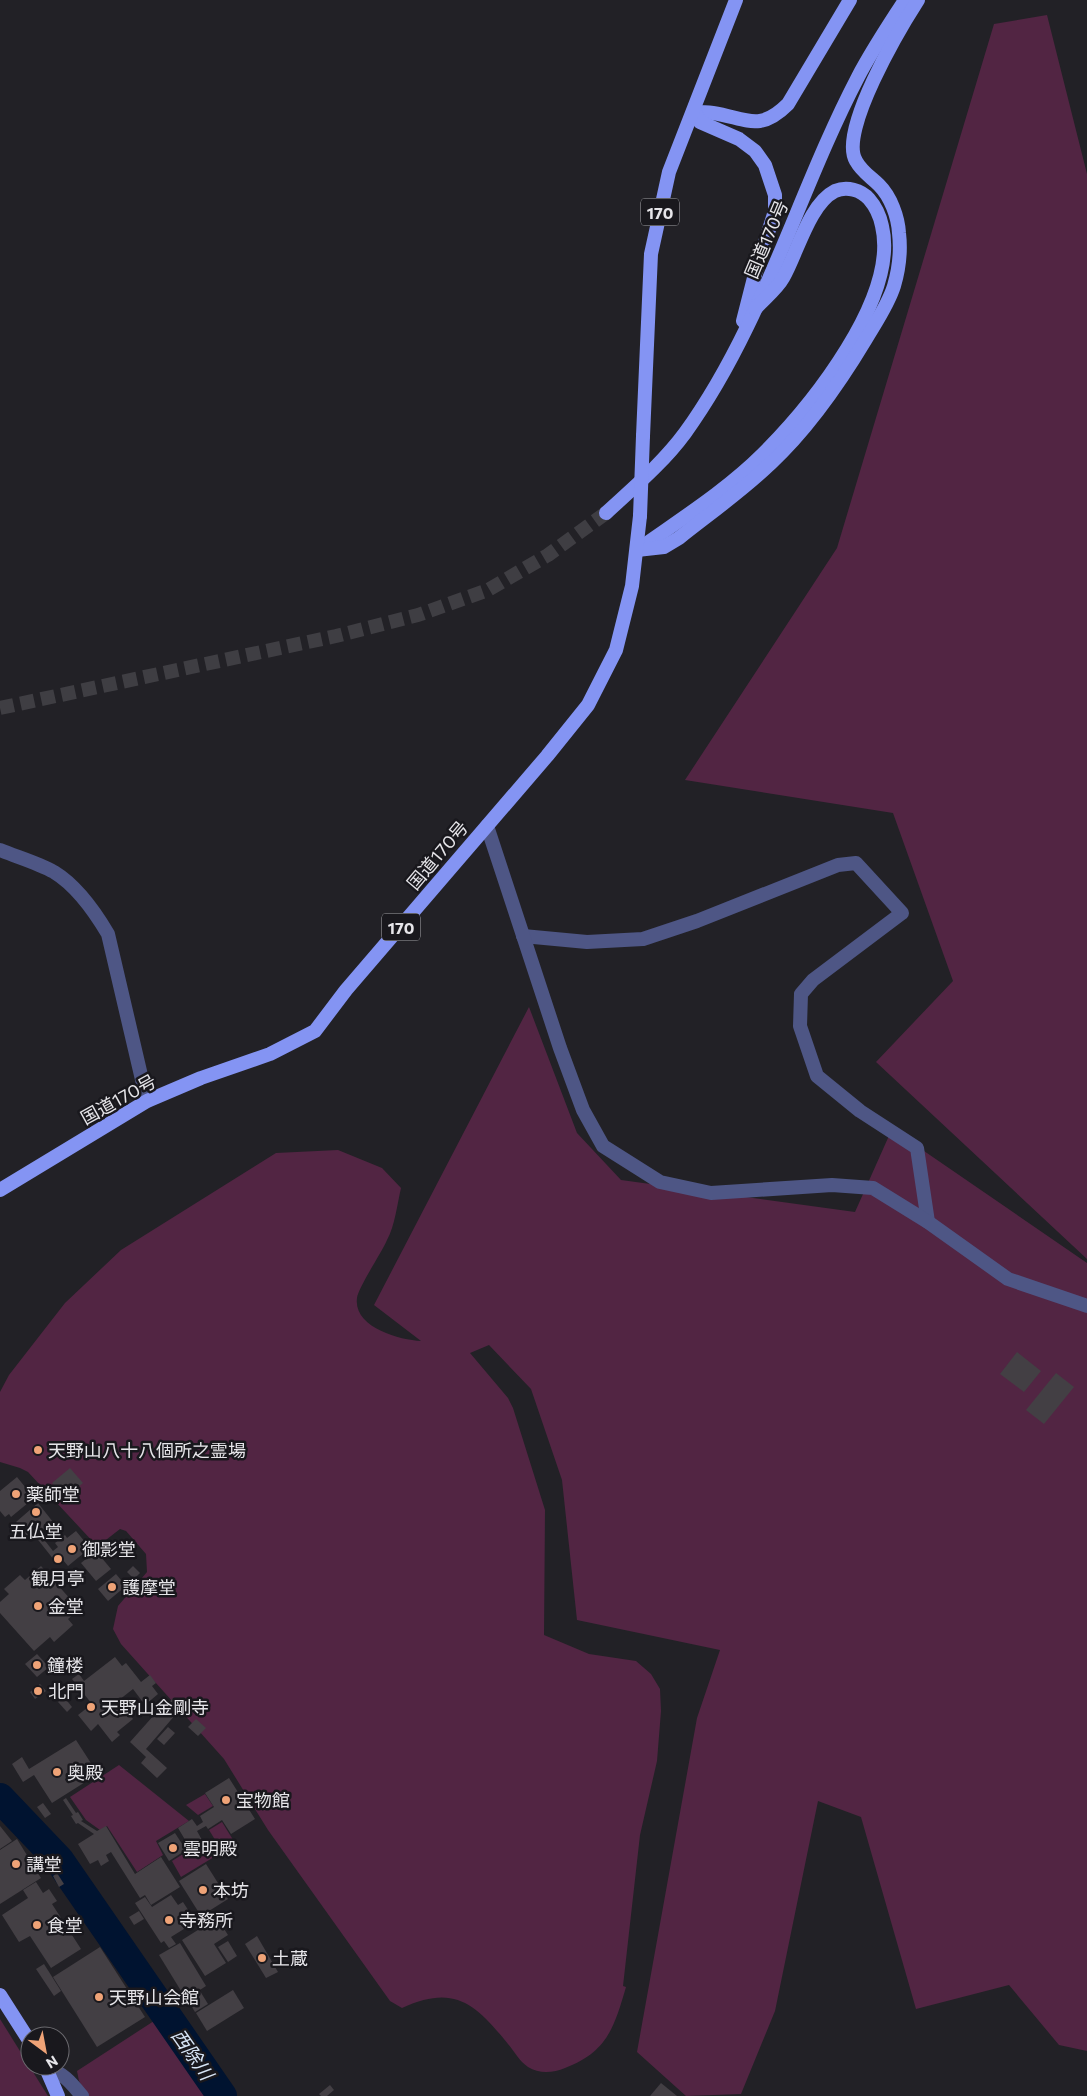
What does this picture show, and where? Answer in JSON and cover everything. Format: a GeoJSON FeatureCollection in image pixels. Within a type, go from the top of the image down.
{"type":"FeatureCollection","features":[{"type":"Feature","properties":{"kind":"highway","name":"国道170号"},"geometry":{"type":"LineString","coordinates":[[0,1190],[147,1101],[201,1078],[270,1054],[315,1031],[346,990],[547,756],[588,705],[616,650],[632,586],[640,516],[651,254],[669,172],[694,112],[736,0]]}},
{"type":"Feature","properties":{"kind":"highway"},"geometry":{"type":"LineString","coordinates":[[694,112],[713,113],[752,123],[778,114],[788,104],[850,0]]}},
{"type":"Feature","properties":{"kind":"highway","name":"国道170号"},"geometry":{"type":"LineString","coordinates":[[606,513],[661,462],[684,433],[718,382],[756,309],[858,76],[905,0]]}},
{"type":"Feature","properties":{"kind":"highway"},"geometry":{"type":"LineString","coordinates":[[637,550],[664,547],[679,538],[770,464],[805,426],[841,380],[882,313],[894,286],[899,260],[899,233],[895,212],[888,197],[879,186],[866,176],[854,160],[852,144],[855,126],[861,110],[892,42],[918,0]]}},
{"type":"Feature","properties":{"kind":"highway"},"geometry":{"type":"LineString","coordinates":[[694,112],[700,122],[739,139],[755,151],[765,165],[776,195],[775,211],[756,270],[736,350]]}},
{"type":"Feature","properties":{"kind":"highway"},"geometry":{"type":"LineString","coordinates":[[637,550],[722,488],[762,454],[823,383],[847,348],[868,310],[883,268],[884,241],[880,217],[873,204],[863,192],[847,188],[836,191],[824,200],[810,222],[783,279],[756,309]]}},
{"type":"Feature","properties":{"kind":"highway"},"geometry":{"type":"LineString","coordinates":[[0,1995],[20,2026]]}},
{"type":"Feature","properties":{"kind":"highway"},"geometry":{"type":"LineString","coordinates":[[49,2076],[58,2096]]}},
{"type":"Feature","properties":{"kind":"street"},"geometry":{"type":"LineString","coordinates":[[486,826],[560,1048],[583,1110],[603,1146],[660,1182],[711,1193],[832,1185],[872,1188],[928,1222],[1008,1279],[1087,1306]]}},
{"type":"Feature","properties":{"kind":"street"},"geometry":{"type":"LineString","coordinates":[[0,850],[55,872],[78,893],[104,927],[108,934],[147,1101]]}},
{"type":"Feature","properties":{"kind":"street"},"geometry":{"type":"LineString","coordinates":[[523,936],[587,942],[643,939],[697,921],[838,865],[856,863],[902,913],[813,980],[801,994],[800,1026],[817,1076],[860,1111],[917,1148],[928,1222]]}},
{"type":"Feature","properties":{"kind":"street"},"geometry":{"type":"LineString","coordinates":[[63,2076],[82,2096]]}},
{"type":"Feature","properties":{"kind":"shaded area"},"geometry":{"type":"Polygon","coordinates":[[[1047,15],[1087,174],[1087,1259],[876,1062],[953,981],[893,813],[685,780],[837,548],[994,24],[1047,15]]]}},
{"type":"Feature","properties":{"kind":"shaded area"},"geometry":{"type":"Polygon","coordinates":[[[529,1007],[577,1133],[621,1180],[855,1212],[892,1129],[1087,1263],[1087,2051],[1059,2045],[1009,1985],[916,2009],[861,1817],[818,1801],[775,2011],[741,2094],[686,2096],[637,2052],[697,1718],[720,1650],[577,1620],[562,1480],[531,1389],[489,1345],[470,1353],[508,1398],[513,1408],[545,1510],[544,1635],[589,1654],[636,1661],[651,1674],[660,1689],[661,1711],[657,1761],[640,1835],[623,1986],[626,1987],[617,2015],[607,2037],[600,2046],[579,2062],[556,2071],[541,2072],[525,2065],[485,2018],[474,2008],[462,2002],[450,1998],[436,1998],[420,2001],[402,2008],[390,2001],[268,1830],[224,1759],[121,1644],[113,1629],[118,1606],[147,1572],[146,1554],[126,1531],[120,1529],[102,1543],[95,1544],[28,1472],[0,1462],[0,1392],[9,1375],[65,1303],[121,1250],[276,1153],[338,1150],[382,1168],[401,1188],[390,1234],[358,1293],[358,1308],[362,1317],[379,1330],[401,1338],[421,1341],[374,1305],[529,1007]]]}},
{"type":"Feature","properties":{"kind":"shaded area"},"geometry":{"type":"Polygon","coordinates":[[[119,1765],[189,1821],[156,1841],[163,1855],[137,1872],[107,1826],[100,1830],[86,1820],[70,1797],[119,1765]]]}},
{"type":"Feature","properties":{"kind":"shaded area"},"geometry":{"type":"Polygon","coordinates":[[[205,1794],[213,1806],[198,1815],[186,1805],[205,1794]]]}},
{"type":"Feature","properties":{"kind":"shaded area"},"geometry":{"type":"Polygon","coordinates":[[[222,1822],[235,1843],[222,1851],[209,1830],[222,1822]]]}},
{"type":"Feature","properties":{"kind":"shaded area"},"geometry":{"type":"Polygon","coordinates":[[[204,1841],[214,1857],[181,1877],[172,1861],[204,1841]]]}},
{"type":"Feature","properties":{"kind":"shaded area"},"geometry":{"type":"Polygon","coordinates":[[[0,2019],[20,2051],[20,2076],[36,2076],[48,2096],[0,2096],[0,2019]]]}},
{"type":"Feature","properties":{"kind":"shaded area"},"geometry":{"type":"Polygon","coordinates":[[[157,2019],[215,2096],[88,2096],[79,2081],[77,2071],[157,2019]]]}},
{"type":"Feature","properties":{"kind":"building"},"geometry":{"type":"Polygon","coordinates":[[[1017,1352],[1041,1371],[1024,1392],[1000,1374],[1017,1352]]]}},
{"type":"Feature","properties":{"kind":"building"},"geometry":{"type":"Polygon","coordinates":[[[1056,1373],[1074,1387],[1044,1424],[1026,1410],[1056,1373]]]}},
{"type":"Feature","properties":{"kind":"building"},"geometry":{"type":"Polygon","coordinates":[[[70,1468],[83,1483],[65,1498],[52,1483],[70,1468]]]}},
{"type":"Feature","properties":{"kind":"building","name":"薬師堂"},"geometry":{"type":"Polygon","coordinates":[[[17,1477],[34,1498],[11,1517],[9,1514],[5,1517],[0,1511],[0,1491],[17,1477]]]}},
{"type":"Feature","properties":{"kind":"building"},"geometry":{"type":"Polygon","coordinates":[[[38,1503],[53,1522],[39,1533],[53,1551],[58,1547],[55,1543],[65,1535],[67,1538],[76,1531],[90,1548],[68,1566],[63,1560],[58,1565],[35,1536],[30,1540],[16,1522],[38,1503]]]}},
{"type":"Feature","properties":{"kind":"building"},"geometry":{"type":"Polygon","coordinates":[[[96,1551],[111,1569],[96,1581],[81,1563],[96,1551]]]}},
{"type":"Feature","properties":{"kind":"building","name":"金堂"},"geometry":{"type":"Polygon","coordinates":[[[41,1566],[79,1609],[68,1619],[73,1625],[54,1642],[50,1637],[34,1651],[0,1613],[0,1602],[9,1594],[4,1589],[20,1575],[25,1580],[41,1566]]]}},
{"type":"Feature","properties":{"kind":"building"},"geometry":{"type":"Polygon","coordinates":[[[133,1566],[140,1573],[134,1579],[127,1572],[133,1566]]]}},
{"type":"Feature","properties":{"kind":"building","name":"護摩堂"},"geometry":{"type":"Polygon","coordinates":[[[116,1574],[126,1586],[108,1601],[98,1589],[116,1574]]]}},
{"type":"Feature","properties":{"kind":"building","name":"鐘楼"},"geometry":{"type":"Polygon","coordinates":[[[37,1654],[49,1667],[37,1677],[25,1664],[37,1654]]]}},
{"type":"Feature","properties":{"kind":"building"},"geometry":{"type":"Polygon","coordinates":[[[115,1657],[122,1666],[126,1663],[141,1682],[150,1675],[156,1683],[152,1686],[158,1694],[145,1705],[133,1689],[119,1700],[133,1719],[117,1732],[120,1735],[112,1742],[98,1724],[91,1731],[78,1715],[92,1704],[72,1679],[79,1674],[84,1681],[115,1657]]]}},
{"type":"Feature","properties":{"kind":"building","name":"北門"},"geometry":{"type":"Polygon","coordinates":[[[40,1684],[46,1691],[35,1699],[30,1692],[40,1684]]]}},
{"type":"Feature","properties":{"kind":"building"},"geometry":{"type":"Polygon","coordinates":[[[64,1697],[72,1707],[67,1712],[58,1702],[64,1697]]]}},
{"type":"Feature","properties":{"kind":"building"},"geometry":{"type":"Polygon","coordinates":[[[173,1698],[182,1707],[146,1749],[167,1768],[157,1778],[141,1763],[146,1757],[130,1742],[163,1705],[165,1707],[173,1698]]]}},
{"type":"Feature","properties":{"kind":"building"},"geometry":{"type":"Polygon","coordinates":[[[196,1719],[206,1728],[198,1736],[188,1727],[196,1719]]]}},
{"type":"Feature","properties":{"kind":"building"},"geometry":{"type":"Polygon","coordinates":[[[168,1727],[175,1733],[164,1745],[157,1739],[168,1727]]]}},
{"type":"Feature","properties":{"kind":"building","name":"奥殿"},"geometry":{"type":"Polygon","coordinates":[[[76,1740],[98,1774],[52,1803],[34,1775],[23,1782],[12,1764],[22,1757],[29,1769],[76,1740]]]}},
{"type":"Feature","properties":{"kind":"building","name":"宝物館"},"geometry":{"type":"Polygon","coordinates":[[[229,1778],[255,1819],[231,1834],[222,1820],[208,1829],[206,1826],[197,1831],[202,1840],[187,1849],[184,1845],[187,1843],[178,1828],[192,1819],[197,1826],[203,1822],[200,1816],[214,1807],[205,1793],[229,1778]]]}},
{"type":"Feature","properties":{"kind":"building"},"geometry":{"type":"Polygon","coordinates":[[[66,1798],[76,1813],[78,1812],[83,1820],[81,1821],[97,1831],[106,1826],[135,1874],[161,1857],[180,1887],[151,1905],[145,1895],[140,1898],[111,1852],[106,1855],[109,1861],[101,1866],[98,1860],[90,1864],[78,1844],[94,1834],[78,1823],[76,1824],[71,1816],[73,1815],[63,1800],[66,1798]]]}},
{"type":"Feature","properties":{"kind":"building"},"geometry":{"type":"Polygon","coordinates":[[[43,1803],[51,1814],[45,1818],[37,1807],[43,1803]]]}},
{"type":"Feature","properties":{"kind":"building"},"geometry":{"type":"Polygon","coordinates":[[[0,1826],[12,1841],[0,1849],[0,1826]]]}},
{"type":"Feature","properties":{"kind":"building","name":"雲明殿"},"geometry":{"type":"Polygon","coordinates":[[[175,1833],[186,1850],[169,1861],[158,1843],[175,1833]]]}},
{"type":"Feature","properties":{"kind":"building","name":"講堂"},"geometry":{"type":"Polygon","coordinates":[[[17,1839],[41,1878],[0,1904],[0,1850],[17,1839]]]}},
{"type":"Feature","properties":{"kind":"building","name":"本坊"},"geometry":{"type":"Polygon","coordinates":[[[206,1864],[228,1899],[201,1916],[179,1881],[206,1864]]]}},
{"type":"Feature","properties":{"kind":"building"},"geometry":{"type":"Polygon","coordinates":[[[57,1873],[64,1884],[59,1887],[53,1876],[57,1873]]]}},
{"type":"Feature","properties":{"kind":"building","name":"食堂"},"geometry":{"type":"Polygon","coordinates":[[[36,1882],[43,1893],[49,1889],[57,1901],[52,1904],[81,1949],[51,1968],[30,1936],[19,1942],[2,1915],[28,1898],[23,1890],[36,1882]]]}},
{"type":"Feature","properties":{"kind":"building","name":"寺務所"},"geometry":{"type":"Polygon","coordinates":[[[171,1895],[178,1905],[183,1902],[194,1919],[190,1921],[192,1924],[171,1937],[176,1944],[169,1948],[164,1941],[161,1943],[135,1903],[145,1897],[152,1907],[171,1895]]]}},
{"type":"Feature","properties":{"kind":"building"},"geometry":{"type":"Polygon","coordinates":[[[139,1911],[144,1919],[134,1925],[129,1917],[139,1911]]]}},
{"type":"Feature","properties":{"kind":"building"},"geometry":{"type":"Polygon","coordinates":[[[217,1918],[228,1935],[214,1944],[226,1963],[205,1976],[182,1940],[217,1918]]]}},
{"type":"Feature","properties":{"kind":"building","name":"土蔵"},"geometry":{"type":"Polygon","coordinates":[[[257,1936],[278,1972],[266,1978],[245,1944],[257,1936]]]}},
{"type":"Feature","properties":{"kind":"building"},"geometry":{"type":"Polygon","coordinates":[[[228,1941],[237,1956],[228,1962],[218,1947],[228,1941]]]}},
{"type":"Feature","properties":{"kind":"building"},"geometry":{"type":"Polygon","coordinates":[[[180,1943],[206,1986],[186,1999],[159,1955],[180,1943]]]}},
{"type":"Feature","properties":{"kind":"building","name":"天野山会館"},"geometry":{"type":"Polygon","coordinates":[[[100,1947],[145,2017],[97,2047],[53,1977],[100,1947]]]}},
{"type":"Feature","properties":{"kind":"building"},"geometry":{"type":"Polygon","coordinates":[[[44,1964],[61,1991],[54,1996],[36,1969],[44,1964]]]}},
{"type":"Feature","properties":{"kind":"building"},"geometry":{"type":"Polygon","coordinates":[[[233,1990],[244,2008],[207,2031],[196,2013],[233,1990]]]}},
{"type":"Feature","properties":{"kind":"building"},"geometry":{"type":"Polygon","coordinates":[[[200,1991],[208,2004],[195,2012],[187,1999],[200,1991]]]}},
{"type":"Feature","properties":{"kind":"building"},"geometry":{"type":"Polygon","coordinates":[[[661,2083],[677,2096],[650,2096],[661,2083]]]}},
{"type":"Feature","properties":{"kind":"building"},"geometry":{"type":"Polygon","coordinates":[[[330,2085],[334,2090],[327,2096],[319,2094],[330,2085]]]}},
{"type":"Feature","properties":{"kind":"waterway","name":"西除川"},"geometry":{"type":"LineString","coordinates":[[0,1798],[59,1860],[222,2096]]}},
{"type":"Feature","properties":{"kind":"tunnel"},"geometry":{"type":"LineString","coordinates":[[0,708],[336,636],[418,615],[488,590],[548,555],[606,513]]}},
{"type":"Feature","properties":{"kind":"place","name":"天野山八十八個所之霊場"},"geometry":{"type":"Point","coordinates":[38,1450]}},
{"type":"Feature","properties":{"kind":"place","name":"薬師堂"},"geometry":{"type":"Point","coordinates":[16,1494]}},
{"type":"Feature","properties":{"kind":"place","name":"五仏堂"},"geometry":{"type":"Point","coordinates":[36,1512]}},
{"type":"Feature","properties":{"kind":"place","name":"御影堂"},"geometry":{"type":"Point","coordinates":[72,1549]}},
{"type":"Feature","properties":{"kind":"place","name":"観月亭"},"geometry":{"type":"Point","coordinates":[58,1559]}},
{"type":"Feature","properties":{"kind":"place","name":"護摩堂"},"geometry":{"type":"Point","coordinates":[112,1587]}},
{"type":"Feature","properties":{"kind":"place","name":"金堂"},"geometry":{"type":"Point","coordinates":[38,1606]}},
{"type":"Feature","properties":{"kind":"place","name":"鐘楼"},"geometry":{"type":"Point","coordinates":[37,1665]}},
{"type":"Feature","properties":{"kind":"place","name":"北門"},"geometry":{"type":"Point","coordinates":[38,1691]}},
{"type":"Feature","properties":{"kind":"place","name":"天野山金剛寺"},"geometry":{"type":"Point","coordinates":[91,1707]}},
{"type":"Feature","properties":{"kind":"place","name":"奥殿"},"geometry":{"type":"Point","coordinates":[57,1772]}},
{"type":"Feature","properties":{"kind":"place","name":"宝物館"},"geometry":{"type":"Point","coordinates":[226,1800]}},
{"type":"Feature","properties":{"kind":"place","name":"雲明殿"},"geometry":{"type":"Point","coordinates":[173,1848]}},
{"type":"Feature","properties":{"kind":"place","name":"講堂"},"geometry":{"type":"Point","coordinates":[16,1864]}},
{"type":"Feature","properties":{"kind":"place","name":"本坊"},"geometry":{"type":"Point","coordinates":[203,1890]}},
{"type":"Feature","properties":{"kind":"place","name":"寺務所"},"geometry":{"type":"Point","coordinates":[169,1920]}},
{"type":"Feature","properties":{"kind":"place","name":"食堂"},"geometry":{"type":"Point","coordinates":[37,1925]}},
{"type":"Feature","properties":{"kind":"place","name":"土蔵"},"geometry":{"type":"Point","coordinates":[262,1958]}},
{"type":"Feature","properties":{"kind":"place","name":"天野山会館"},"geometry":{"type":"Point","coordinates":[99,1997]}}]}
